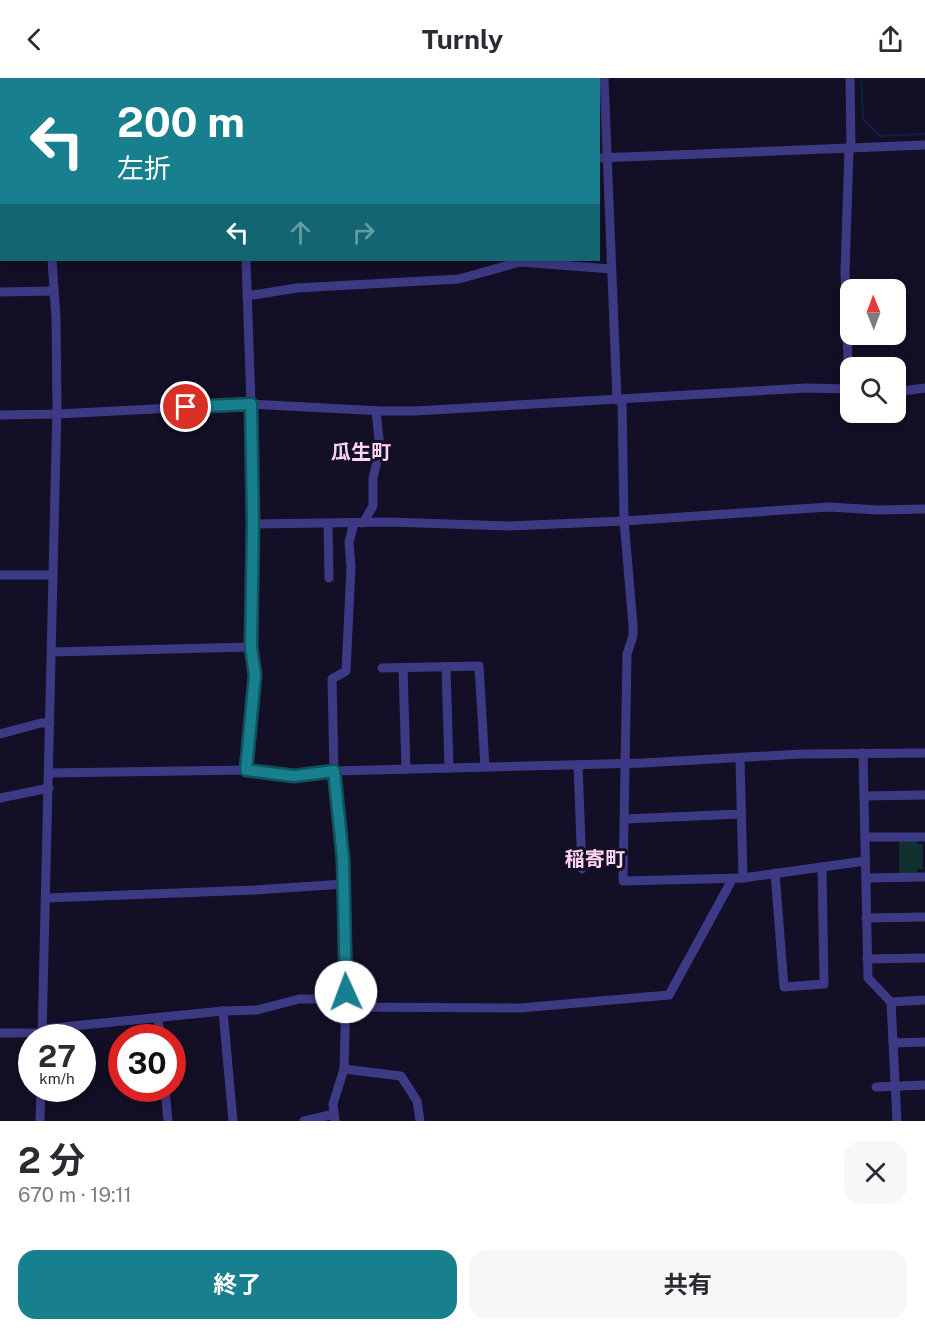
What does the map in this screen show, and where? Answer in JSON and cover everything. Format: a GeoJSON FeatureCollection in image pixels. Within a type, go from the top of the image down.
{"type":"FeatureCollection","features":[{"type":"Feature","properties":{"kind":"street"},"geometry":{"type":"LineString","coordinates":[[604,78],[602,158],[633,636],[627,654],[623,881],[738,878],[865,861]]}},
{"type":"Feature","properties":{"kind":"street"},"geometry":{"type":"LineString","coordinates":[[849,357],[845,272],[850,148],[850,78]]}},
{"type":"Feature","properties":{"kind":"street"},"geometry":{"type":"LineString","coordinates":[[602,158],[925,145]]}},
{"type":"Feature","properties":{"kind":"street"},"geometry":{"type":"LineString","coordinates":[[42,1024],[57,414],[57,345],[52,261]]}},
{"type":"Feature","properties":{"kind":"street"},"geometry":{"type":"LineString","coordinates":[[246,261],[253,524],[251,647],[255,675],[246,770]]}},
{"type":"Feature","properties":{"kind":"street"},"geometry":{"type":"LineString","coordinates":[[247,296],[297,288],[459,279],[520,262],[611,269]]}},
{"type":"Feature","properties":{"kind":"street"},"geometry":{"type":"LineString","coordinates":[[0,292],[54,291]]}},
{"type":"Feature","properties":{"kind":"street"},"geometry":{"type":"LineString","coordinates":[[0,415],[251,404],[415,411],[806,388],[840,389]]}},
{"type":"Feature","properties":{"kind":"street"},"geometry":{"type":"LineString","coordinates":[[906,391],[925,388]]}},
{"type":"Feature","properties":{"kind":"street"},"geometry":{"type":"LineString","coordinates":[[304,1121],[334,1118],[335,1097],[344,1069],[344,884],[334,771],[332,679],[346,671],[351,567],[349,542],[359,523],[373,506],[373,478],[380,449],[376,411]]}},
{"type":"Feature","properties":{"kind":"street"},"geometry":{"type":"LineString","coordinates":[[253,524],[359,523],[509,526],[624,521],[830,507],[878,510],[925,508]]}},
{"type":"Feature","properties":{"kind":"street"},"geometry":{"type":"LineString","coordinates":[[328,523],[329,578]]}},
{"type":"Feature","properties":{"kind":"street"},"geometry":{"type":"LineString","coordinates":[[0,575],[53,575]]}},
{"type":"Feature","properties":{"kind":"street"},"geometry":{"type":"LineString","coordinates":[[52,652],[251,647]]}},
{"type":"Feature","properties":{"kind":"street"},"geometry":{"type":"LineString","coordinates":[[382,668],[479,666],[485,767]]}},
{"type":"Feature","properties":{"kind":"street"},"geometry":{"type":"LineString","coordinates":[[446,667],[449,768]]}},
{"type":"Feature","properties":{"kind":"street"},"geometry":{"type":"LineString","coordinates":[[403,668],[406,769]]}},
{"type":"Feature","properties":{"kind":"street"},"geometry":{"type":"LineString","coordinates":[[0,734],[41,723],[50,723]]}},
{"type":"Feature","properties":{"kind":"street"},"geometry":{"type":"LineString","coordinates":[[49,773],[246,770],[294,776],[334,771],[578,765],[863,753],[925,753]]}},
{"type":"Feature","properties":{"kind":"street"},"geometry":{"type":"LineString","coordinates":[[863,753],[868,978],[891,1002],[897,1121]]}},
{"type":"Feature","properties":{"kind":"street"},"geometry":{"type":"LineString","coordinates":[[96,1026],[223,1011],[262,1009],[299,999],[345,1003],[520,1008],[669,995],[738,878],[741,814],[740,758]]}},
{"type":"Feature","properties":{"kind":"street"},"geometry":{"type":"LineString","coordinates":[[578,765],[582,869]]}},
{"type":"Feature","properties":{"kind":"street"},"geometry":{"type":"LineString","coordinates":[[0,798],[48,788]]}},
{"type":"Feature","properties":{"kind":"street"},"geometry":{"type":"LineString","coordinates":[[864,796],[925,795]]}},
{"type":"Feature","properties":{"kind":"street"},"geometry":{"type":"LineString","coordinates":[[625,819],[741,814]]}},
{"type":"Feature","properties":{"kind":"street"},"geometry":{"type":"LineString","coordinates":[[865,837],[925,837]]}},
{"type":"Feature","properties":{"kind":"street"},"geometry":{"type":"LineString","coordinates":[[775,873],[784,987],[824,984],[822,867]]}},
{"type":"Feature","properties":{"kind":"street"},"geometry":{"type":"LineString","coordinates":[[866,878],[925,877]]}},
{"type":"Feature","properties":{"kind":"street"},"geometry":{"type":"LineString","coordinates":[[46,898],[255,890],[344,884]]}},
{"type":"Feature","properties":{"kind":"street"},"geometry":{"type":"LineString","coordinates":[[866,918],[925,917]]}},
{"type":"Feature","properties":{"kind":"street"},"geometry":{"type":"LineString","coordinates":[[867,958],[925,958]]}},
{"type":"Feature","properties":{"kind":"street"},"geometry":{"type":"LineString","coordinates":[[891,1002],[925,1000]]}},
{"type":"Feature","properties":{"kind":"street"},"geometry":{"type":"LineString","coordinates":[[223,1011],[234,1121]]}},
{"type":"Feature","properties":{"kind":"street"},"geometry":{"type":"LineString","coordinates":[[158,1018],[159,1024]]}},
{"type":"Feature","properties":{"kind":"street"},"geometry":{"type":"LineString","coordinates":[[0,1032],[18,1032]]}},
{"type":"Feature","properties":{"kind":"street"},"geometry":{"type":"LineString","coordinates":[[893,1043],[925,1042]]}},
{"type":"Feature","properties":{"kind":"street"},"geometry":{"type":"LineString","coordinates":[[344,1069],[401,1076],[417,1101],[420,1121]]}},
{"type":"Feature","properties":{"kind":"street"},"geometry":{"type":"LineString","coordinates":[[876,1087],[925,1084]]}},
{"type":"Feature","properties":{"kind":"street"},"geometry":{"type":"LineString","coordinates":[[40,1121],[41,1102]]}},
{"type":"Feature","properties":{"kind":"street"},"geometry":{"type":"LineString","coordinates":[[166,1102],[168,1121]]}},
{"type":"Feature","properties":{"kind":"green space"},"geometry":{"type":"Polygon","coordinates":[[[899,840],[917,840],[917,844],[923,844],[923,869],[917,869],[917,873],[899,873],[899,840]]]}},
{"type":"Feature","properties":{"kind":"waterway"},"geometry":{"type":"LineString","coordinates":[[861,78],[863,119],[880,136],[925,134]]}},
{"type":"Feature","properties":{"kind":"district","name":"瓜生町"},"geometry":{"type":"Point","coordinates":[361,452]}},
{"type":"Feature","properties":{"kind":"district","name":"稲寄町"},"geometry":{"type":"Point","coordinates":[595,859]}},
{"type":"Feature","properties":{"kind":"route"},"geometry":{"type":"LineString","coordinates":[[186,407],[251,404],[253,524],[251,647],[255,675],[246,770],[294,776],[334,771],[343,859],[346,992]]}}]}
